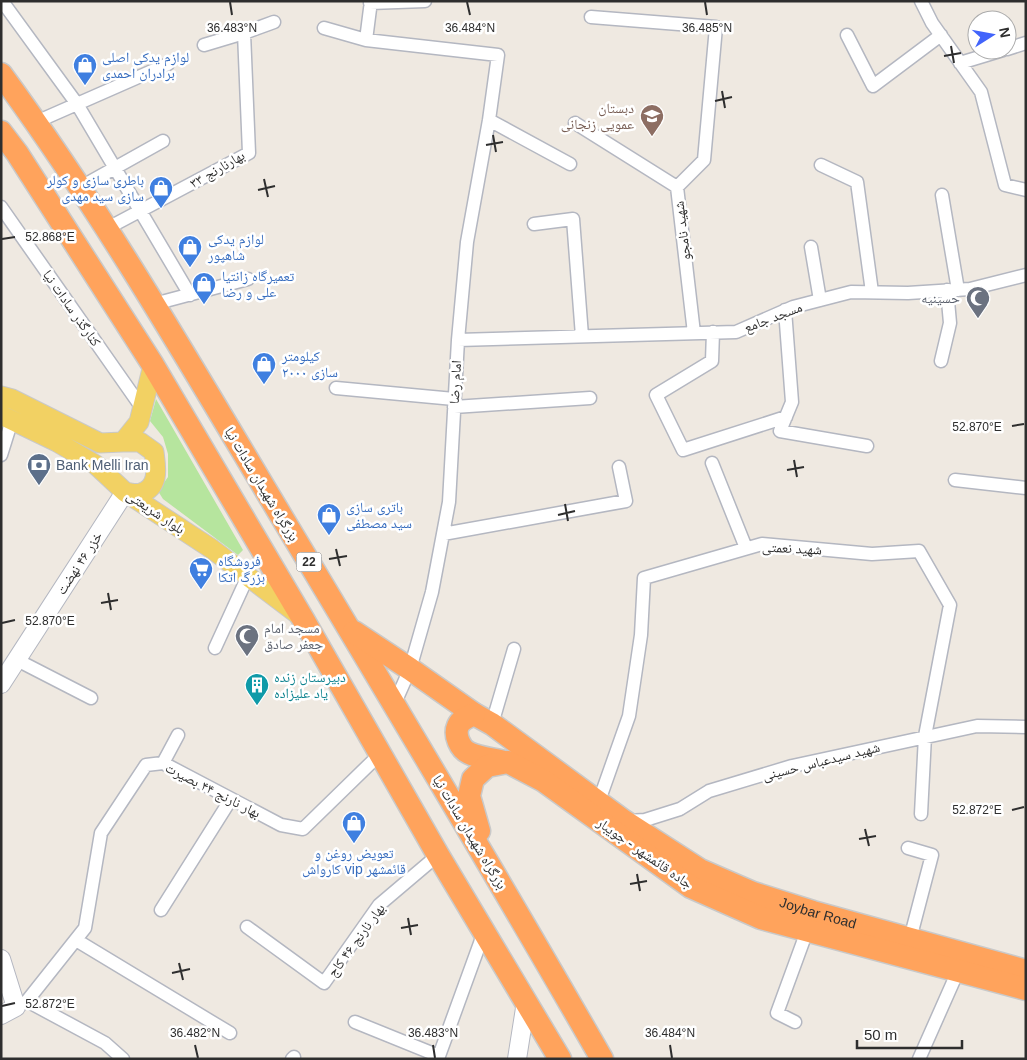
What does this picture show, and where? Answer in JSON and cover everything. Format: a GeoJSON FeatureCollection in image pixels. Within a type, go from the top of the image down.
{"type":"FeatureCollection","features":[{"type":"Feature","properties":{"kind":"highway","name":"بزرگراه شهیدان سادات نیا"},"geometry":{"type":"LineString","coordinates":[[1,74],[80,188],[154,304],[486,859],[602,1059]]}},
{"type":"Feature","properties":{"kind":"highway","name":"22"},"geometry":{"type":"LineString","coordinates":[[1,132],[153,365],[303,619],[438,855],[560,1059]]}},
{"type":"Feature","properties":{"kind":"highway","name":"Joybar Road"},"geometry":{"type":"LineString","coordinates":[[349,629],[483,719],[599,801],[624,821],[700,870],[753,893],[1026,971]]}},
{"type":"Feature","properties":{"kind":"highway","name":"جاده قائمشهر - جویبار"},"geometry":{"type":"LineString","coordinates":[[483,719],[464,719],[458,727],[457,736],[460,747],[468,753],[508,762],[544,781],[691,887],[761,918],[1026,989]]}},
{"type":"Feature","properties":{"kind":"highway"},"geometry":{"type":"LineString","coordinates":[[486,859],[469,796],[473,779],[487,766],[508,762]]}},
{"type":"Feature","properties":{"kind":"main road"},"geometry":{"type":"LineString","coordinates":[[123,442],[139,422],[153,365]]}},
{"type":"Feature","properties":{"kind":"main road"},"geometry":{"type":"LineString","coordinates":[[1,396],[12,399],[100,443],[140,442],[154,452],[157,471],[152,486],[140,494],[125,492]]}},
{"type":"Feature","properties":{"kind":"main road","name":"بلوار شریعتی"},"geometry":{"type":"LineString","coordinates":[[7,418],[57,442],[96,465],[125,492],[212,549],[303,619]]}},
{"type":"Feature","properties":{"kind":"street"},"geometry":{"type":"LineString","coordinates":[[2,1],[78,104],[190,294]]}},
{"type":"Feature","properties":{"kind":"street"},"geometry":{"type":"LineString","coordinates":[[324,28],[366,40],[371,2],[425,1]]}},
{"type":"Feature","properties":{"kind":"street"},"geometry":{"type":"LineString","coordinates":[[921,1],[932,23],[980,92],[1006,185],[1026,190]]}},
{"type":"Feature","properties":{"kind":"street","name":"شهید نامجو"},"geometry":{"type":"LineString","coordinates":[[591,17],[716,27],[704,160],[677,187],[694,333]]}},
{"type":"Feature","properties":{"kind":"street"},"geometry":{"type":"LineString","coordinates":[[204,45],[274,22]]}},
{"type":"Feature","properties":{"kind":"street","name":"بهارنارنج ۳۳"},"geometry":{"type":"LineString","coordinates":[[106,230],[248,154],[244,33]]}},
{"type":"Feature","properties":{"kind":"street"},"geometry":{"type":"LineString","coordinates":[[847,36],[873,86],[941,35]]}},
{"type":"Feature","properties":{"kind":"street","name":"امام رضا"},"geometry":{"type":"LineString","coordinates":[[366,40],[498,55],[489,120],[467,242],[458,340],[449,502],[432,592],[410,669],[394,705]]}},
{"type":"Feature","properties":{"kind":"street"},"geometry":{"type":"LineString","coordinates":[[960,63],[970,60]]}},
{"type":"Feature","properties":{"kind":"street"},"geometry":{"type":"LineString","coordinates":[[36,122],[168,64]]}},
{"type":"Feature","properties":{"kind":"street"},"geometry":{"type":"LineString","coordinates":[[489,120],[570,164]]}},
{"type":"Feature","properties":{"kind":"street"},"geometry":{"type":"LineString","coordinates":[[575,123],[677,187]]}},
{"type":"Feature","properties":{"kind":"street"},"geometry":{"type":"LineString","coordinates":[[80,188],[163,140]]}},
{"type":"Feature","properties":{"kind":"street"},"geometry":{"type":"LineString","coordinates":[[821,165],[857,182],[872,292]]}},
{"type":"Feature","properties":{"kind":"street"},"geometry":{"type":"LineString","coordinates":[[942,195],[952,290],[950,324],[942,361]]}},
{"type":"Feature","properties":{"kind":"street","name":"کنارگذر سادات نیا"},"geometry":{"type":"LineString","coordinates":[[1,207],[142,408]]}},
{"type":"Feature","properties":{"kind":"street"},"geometry":{"type":"LineString","coordinates":[[534,224],[573,219],[582,336]]}},
{"type":"Feature","properties":{"kind":"street"},"geometry":{"type":"LineString","coordinates":[[811,247],[820,300]]}},
{"type":"Feature","properties":{"kind":"street","name":"مسجد جامع"},"geometry":{"type":"LineString","coordinates":[[458,340],[736,332],[786,310],[851,292],[908,293],[970,289],[1026,275]]}},
{"type":"Feature","properties":{"kind":"street"},"geometry":{"type":"LineString","coordinates":[[154,304],[248,279]]}},
{"type":"Feature","properties":{"kind":"street"},"geometry":{"type":"LineString","coordinates":[[786,310],[792,402],[780,431],[867,446]]}},
{"type":"Feature","properties":{"kind":"street"},"geometry":{"type":"LineString","coordinates":[[713,332],[712,361],[656,394],[683,450],[786,417]]}},
{"type":"Feature","properties":{"kind":"street"},"geometry":{"type":"LineString","coordinates":[[336,388],[454,403],[590,398]]}},
{"type":"Feature","properties":{"kind":"street"},"geometry":{"type":"LineString","coordinates":[[1,455],[7,418]]}},
{"type":"Feature","properties":{"kind":"street"},"geometry":{"type":"LineString","coordinates":[[712,463],[746,548]]}},
{"type":"Feature","properties":{"kind":"street"},"geometry":{"type":"LineString","coordinates":[[443,534],[626,501],[619,467]]}},
{"type":"Feature","properties":{"kind":"street"},"geometry":{"type":"LineString","coordinates":[[955,480],[1026,488]]}},
{"type":"Feature","properties":{"kind":"street","name":"خزر ۴۶ نهضت"},"geometry":{"type":"LineString","coordinates":[[1,684],[125,492]]}},
{"type":"Feature","properties":{"kind":"street","name":"شهید نعمتی"},"geometry":{"type":"LineString","coordinates":[[599,801],[629,716],[641,635],[644,578],[762,544],[872,554],[919,551],[950,605],[925,736]]}},
{"type":"Feature","properties":{"kind":"street"},"geometry":{"type":"LineString","coordinates":[[215,648],[248,576]]}},
{"type":"Feature","properties":{"kind":"street"},"geometry":{"type":"LineString","coordinates":[[483,719],[514,649]]}},
{"type":"Feature","properties":{"kind":"street"},"geometry":{"type":"LineString","coordinates":[[17,660],[91,698]]}},
{"type":"Feature","properties":{"kind":"street","name":"شهید سیدعباس حسینی"},"geometry":{"type":"LineString","coordinates":[[624,821],[645,820],[680,809],[709,792],[792,766],[977,726],[1026,727]]}},
{"type":"Feature","properties":{"kind":"street"},"geometry":{"type":"LineString","coordinates":[[163,763],[178,735]]}},
{"type":"Feature","properties":{"kind":"street"},"geometry":{"type":"LineString","coordinates":[[921,814],[925,736]]}},
{"type":"Feature","properties":{"kind":"street","name":"بهار نارنج ۴۴ بصیرت"},"geometry":{"type":"LineString","coordinates":[[15,1007],[85,928],[102,833],[146,765],[163,763],[281,825],[303,829],[380,754]]}},
{"type":"Feature","properties":{"kind":"street"},"geometry":{"type":"LineString","coordinates":[[161,910],[231,799]]}},
{"type":"Feature","properties":{"kind":"street"},"geometry":{"type":"LineString","coordinates":[[908,848],[932,855],[910,939]]}},
{"type":"Feature","properties":{"kind":"street","name":"بهار نارنج ۴۶ کاج"},"geometry":{"type":"LineString","coordinates":[[247,927],[324,983],[379,905],[438,855]]}},
{"type":"Feature","properties":{"kind":"street"},"geometry":{"type":"LineString","coordinates":[[794,1022],[777,1013],[807,931]]}},
{"type":"Feature","properties":{"kind":"street"},"geometry":{"type":"LineString","coordinates":[[355,1022],[439,1056],[484,932]]}},
{"type":"Feature","properties":{"kind":"street"},"geometry":{"type":"LineString","coordinates":[[76,940],[230,1033]]}},
{"type":"Feature","properties":{"kind":"street"},"geometry":{"type":"LineString","coordinates":[[1,959],[15,1007],[105,1043],[123,1059]]}},
{"type":"Feature","properties":{"kind":"street"},"geometry":{"type":"LineString","coordinates":[[920,1059],[958,971]]}},
{"type":"Feature","properties":{"kind":"street"},"geometry":{"type":"LineString","coordinates":[[517,1059],[526,1002]]}},
{"type":"Feature","properties":{"kind":"green space"},"geometry":{"type":"Polygon","coordinates":[[[156,399],[243,550],[238,555],[163,499],[158,491],[168,477],[168,454],[163,437],[150,421],[156,399]]]}},
{"type":"Feature","properties":{"kind":"place","name":"لوازم یدکی اصلی برادران احمدی"},"geometry":{"type":"Point","coordinates":[85,86]}},
{"type":"Feature","properties":{"kind":"place","name":"دبستان عمویی زنجانی"},"geometry":{"type":"Point","coordinates":[652,137]}},
{"type":"Feature","properties":{"kind":"place","name":"باطری سازی و کولر سازی سید مهدی"},"geometry":{"type":"Point","coordinates":[161,209]}},
{"type":"Feature","properties":{"kind":"place","name":"لوازم یدکی شاهپور"},"geometry":{"type":"Point","coordinates":[190,268]}},
{"type":"Feature","properties":{"kind":"place","name":"تعمیرگاه زانتیا علی و رضا"},"geometry":{"type":"Point","coordinates":[204,305]}},
{"type":"Feature","properties":{"kind":"place","name":"حسینیه"},"geometry":{"type":"Point","coordinates":[978,319]}},
{"type":"Feature","properties":{"kind":"place","name":"کیلومتر سازی ۲۰۰۰"},"geometry":{"type":"Point","coordinates":[264,385]}},
{"type":"Feature","properties":{"kind":"place","name":"Bank Melli Iran"},"geometry":{"type":"Point","coordinates":[39,486]}},
{"type":"Feature","properties":{"kind":"place","name":"باتری سازی سید مصطفی"},"geometry":{"type":"Point","coordinates":[329,536]}},
{"type":"Feature","properties":{"kind":"place","name":"فروشگاه بزرگ اتکا"},"geometry":{"type":"Point","coordinates":[201,590]}},
{"type":"Feature","properties":{"kind":"place","name":"مسجد امام جعفر صادق"},"geometry":{"type":"Point","coordinates":[247,657]}},
{"type":"Feature","properties":{"kind":"place","name":"دبیرستان زنده یاد علیزاده"},"geometry":{"type":"Point","coordinates":[257,706]}},
{"type":"Feature","properties":{"kind":"place","name":"تعویض روغن و کارواش vip قائمشهر"},"geometry":{"type":"Point","coordinates":[354,844]}}]}
